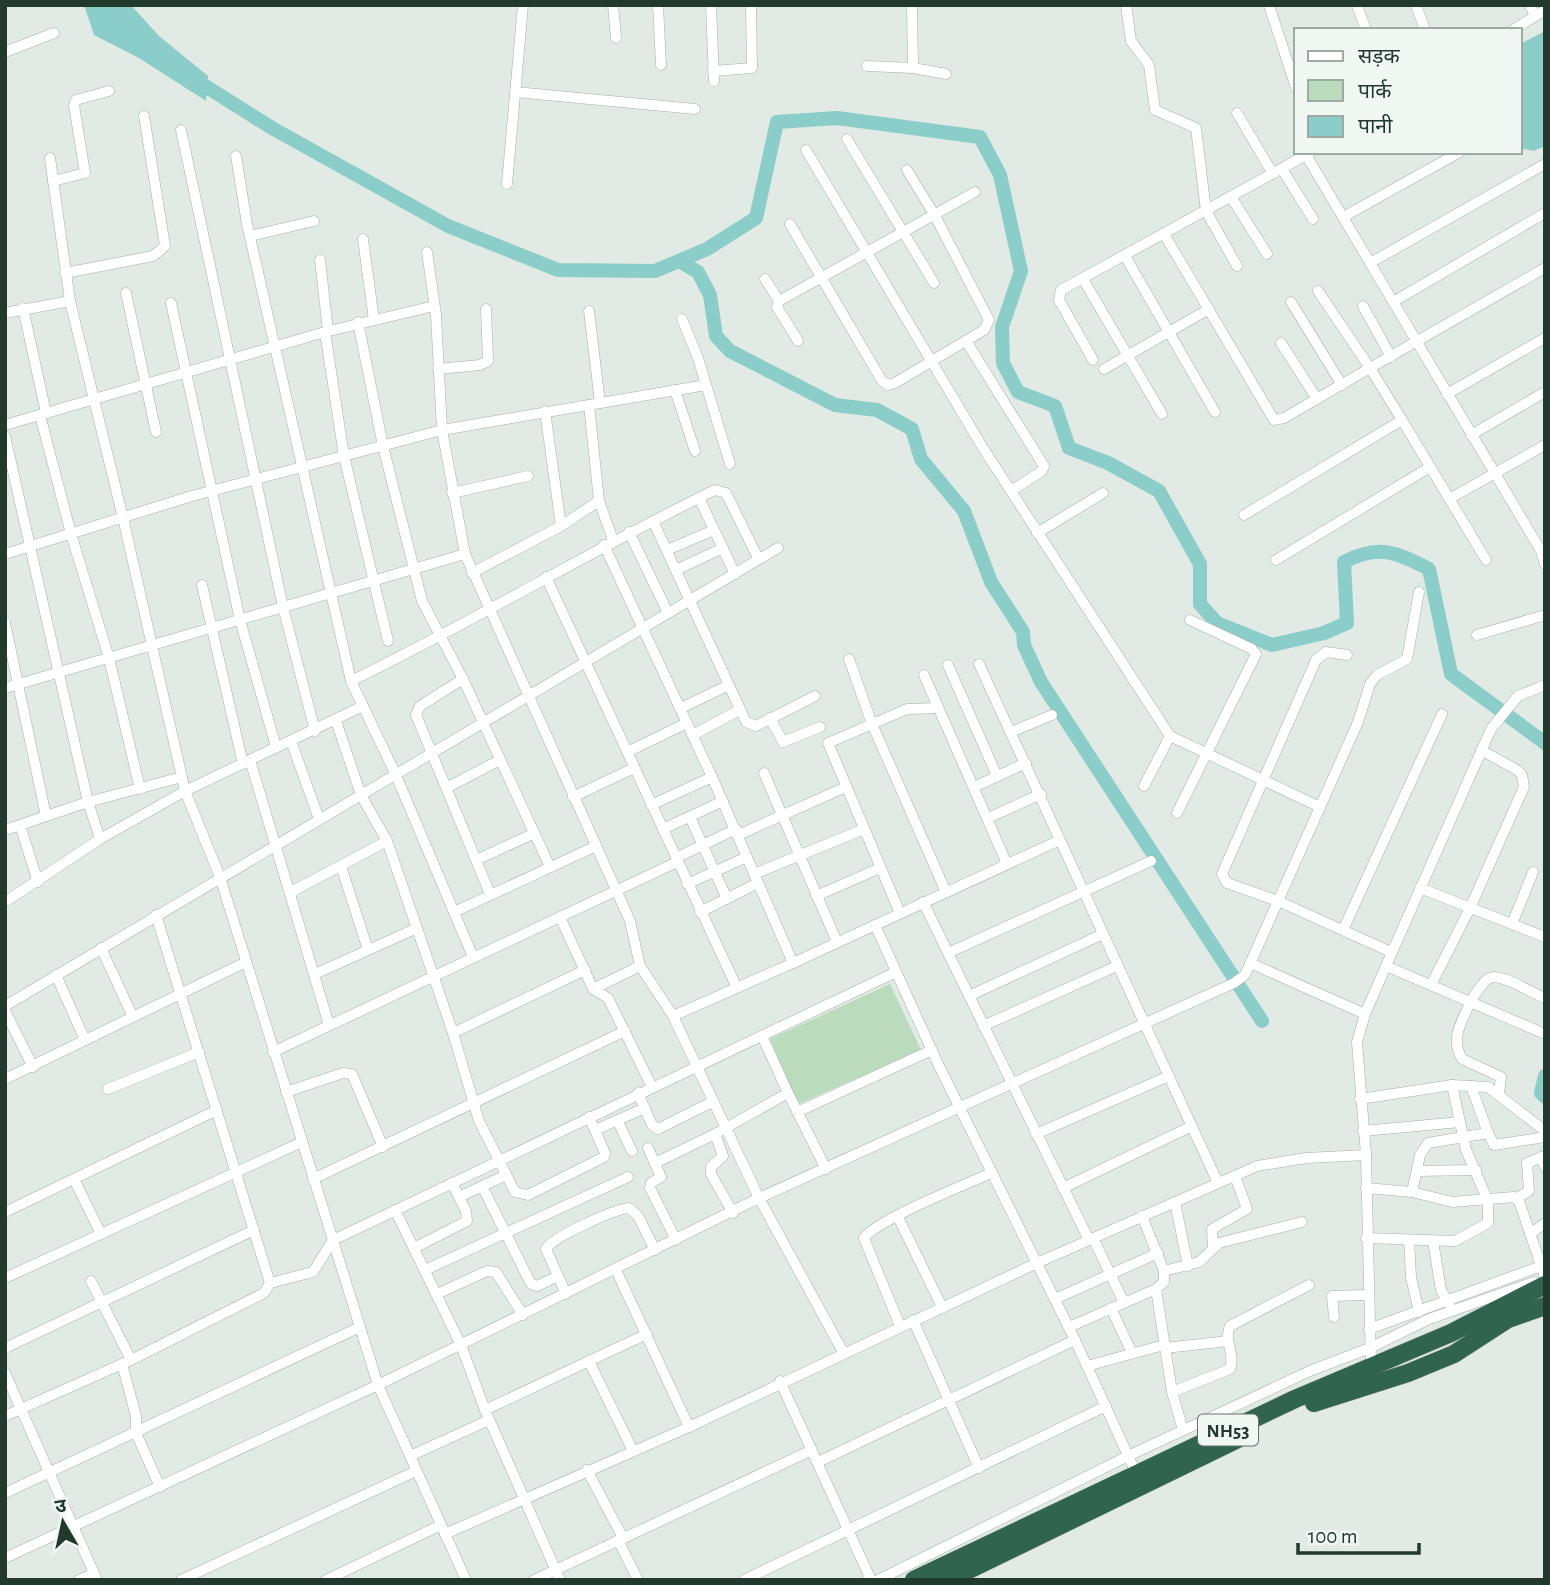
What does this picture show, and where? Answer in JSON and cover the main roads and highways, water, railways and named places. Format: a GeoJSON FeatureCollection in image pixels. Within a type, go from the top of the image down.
{"type":"FeatureCollection","features":[{"type":"Feature","properties":{"kind":"highway","name":"NH53"},"geometry":{"type":"LineString","coordinates":[[914,1580],[1136,1473],[1371,1366],[1451,1333],[1545,1285]]}},
{"type":"Feature","properties":{"kind":"highway","name":"NH53"},"geometry":{"type":"LineString","coordinates":[[947,1580],[1319,1400],[1408,1373],[1454,1354],[1508,1319],[1545,1306]]}},
{"type":"Feature","properties":{"kind":"water"},"geometry":{"type":"Polygon","coordinates":[[[84,5],[131,5],[159,36],[208,76],[206,101],[139,58],[94,35],[84,5]]]}},
{"type":"Feature","properties":{"kind":"water"},"geometry":{"type":"Polygon","coordinates":[[[1545,31],[1545,146],[1534,151],[1522,148],[1522,43],[1545,31]]]}},
{"type":"Feature","properties":{"kind":"waterway"},"geometry":{"type":"LineString","coordinates":[[191,77],[272,128],[448,226],[558,270],[655,271],[707,249],[756,218],[777,122],[837,118],[980,137],[1000,175],[1021,271],[1002,327],[1003,363],[1018,392],[1055,406],[1069,448],[1108,463],[1159,491],[1200,564],[1200,604],[1217,623],[1272,645],[1324,633],[1347,623],[1344,562],[1356,556],[1378,552],[1407,558],[1429,569],[1451,674],[1545,743]]}},
{"type":"Feature","properties":{"kind":"waterway"},"geometry":{"type":"LineString","coordinates":[[679,261],[698,272],[710,295],[716,336],[730,351],[835,405],[877,410],[912,429],[921,459],[964,511],[991,582],[1023,632],[1024,645],[1041,682],[1262,1021]]}},
{"type":"Feature","properties":{"kind":"waterway"},"geometry":{"type":"LineString","coordinates":[[1545,1076],[1541,1093],[1545,1097]]}}]}
